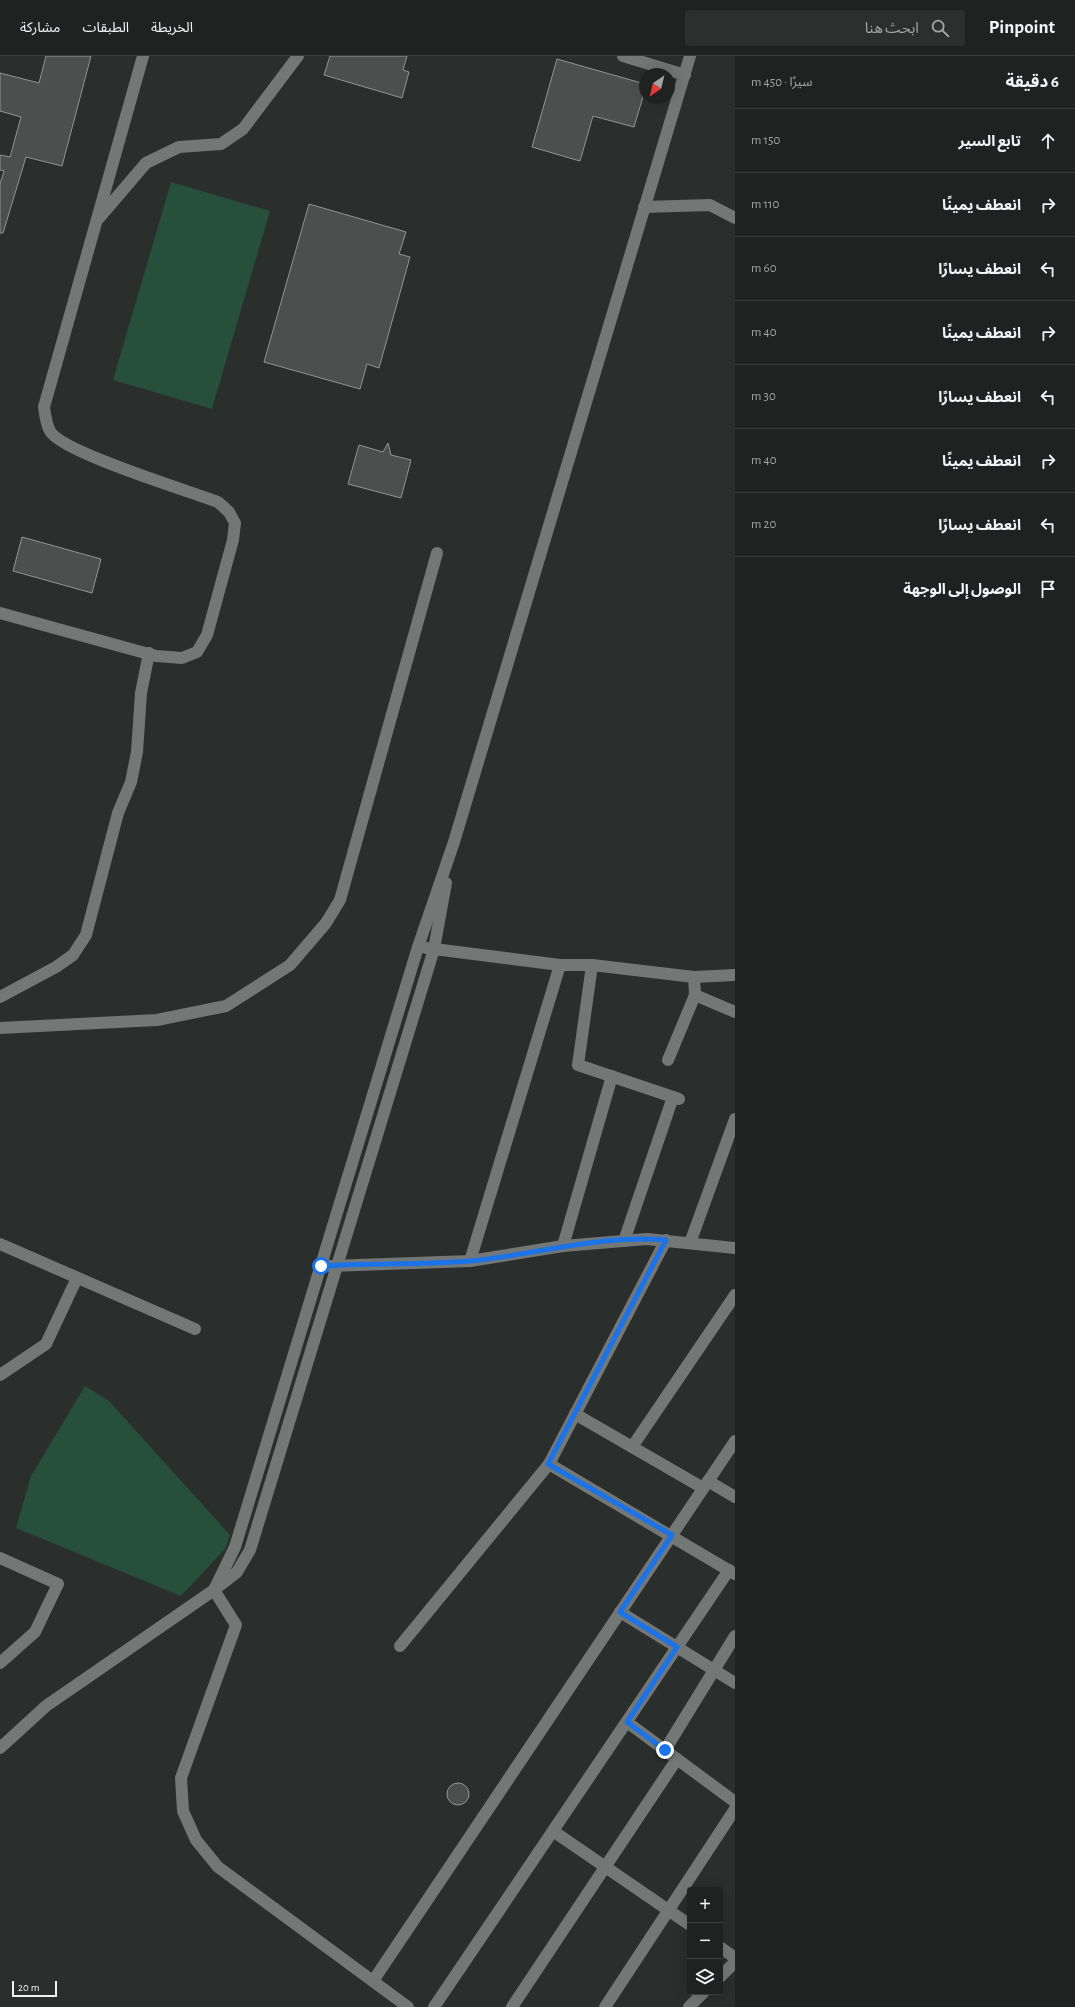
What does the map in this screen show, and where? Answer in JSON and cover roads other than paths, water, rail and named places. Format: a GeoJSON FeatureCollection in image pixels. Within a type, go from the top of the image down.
{"type":"FeatureCollection","features":[{"type":"Feature","properties":{"kind":"street"},"geometry":{"type":"LineString","coordinates":[[0,613],[156,656],[182,658],[197,652],[207,635],[233,540],[235,523],[229,512],[218,502],[90,457],[65,444],[50,432],[44,407],[143,56]]}},
{"type":"Feature","properties":{"kind":"street"},"geometry":{"type":"LineString","coordinates":[[97,220],[146,163],[179,147],[221,144],[243,129],[298,56]]}},
{"type":"Feature","properties":{"kind":"street"},"geometry":{"type":"LineString","coordinates":[[623,56],[685,75]]}},
{"type":"Feature","properties":{"kind":"street"},"geometry":{"type":"LineString","coordinates":[[214,1590],[235,1547],[418,947],[454,842],[690,56]]}},
{"type":"Feature","properties":{"kind":"street"},"geometry":{"type":"LineString","coordinates":[[644,207],[710,204],[735,218]]}},
{"type":"Feature","properties":{"kind":"street"},"geometry":{"type":"LineString","coordinates":[[0,1028],[157,1020],[226,1006],[290,965],[326,923],[340,900],[437,553]]}},
{"type":"Feature","properties":{"kind":"street"},"geometry":{"type":"LineString","coordinates":[[0,997],[56,967],[73,955],[86,935],[118,813],[131,782],[137,752],[141,693],[149,653]]}},
{"type":"Feature","properties":{"kind":"street"},"geometry":{"type":"LineString","coordinates":[[0,1748],[46,1706],[214,1590],[237,1572],[250,1550],[434,949],[454,842]]}},
{"type":"Feature","properties":{"kind":"street"},"geometry":{"type":"LineString","coordinates":[[418,947],[560,965],[592,965],[694,977],[735,975]]}},
{"type":"Feature","properties":{"kind":"street"},"geometry":{"type":"LineString","coordinates":[[470,1261],[560,965]]}},
{"type":"Feature","properties":{"kind":"street"},"geometry":{"type":"LineString","coordinates":[[592,965],[578,1065],[676,1098],[624,1241]]}},
{"type":"Feature","properties":{"kind":"street"},"geometry":{"type":"LineString","coordinates":[[668,1060],[695,995],[694,977]]}},
{"type":"Feature","properties":{"kind":"street"},"geometry":{"type":"LineString","coordinates":[[695,995],[735,1012]]}},
{"type":"Feature","properties":{"kind":"street"},"geometry":{"type":"LineString","coordinates":[[563,1246],[612,1076]]}},
{"type":"Feature","properties":{"kind":"street"},"geometry":{"type":"LineString","coordinates":[[690,1243],[735,1119]]}},
{"type":"Feature","properties":{"kind":"street"},"geometry":{"type":"LineString","coordinates":[[321,1266],[470,1261],[563,1246],[647,1238],[735,1248]]}},
{"type":"Feature","properties":{"kind":"street"},"geometry":{"type":"LineString","coordinates":[[400,1646],[548,1464],[666,1240]]}},
{"type":"Feature","properties":{"kind":"street"},"geometry":{"type":"LineString","coordinates":[[0,1244],[195,1329]]}},
{"type":"Feature","properties":{"kind":"street"},"geometry":{"type":"LineString","coordinates":[[0,1375],[46,1344],[77,1278]]}},
{"type":"Feature","properties":{"kind":"street"},"geometry":{"type":"LineString","coordinates":[[632,1447],[735,1295]]}},
{"type":"Feature","properties":{"kind":"street"},"geometry":{"type":"LineString","coordinates":[[574,1414],[632,1447],[706,1485],[735,1497]]}},
{"type":"Feature","properties":{"kind":"street"},"geometry":{"type":"LineString","coordinates":[[373,1981],[735,1441]]}},
{"type":"Feature","properties":{"kind":"street"},"geometry":{"type":"LineString","coordinates":[[434,2007],[677,1647],[732,1572],[672,1535],[548,1464]]}},
{"type":"Feature","properties":{"kind":"street"},"geometry":{"type":"LineString","coordinates":[[0,1558],[58,1584],[35,1632],[0,1663]]}},
{"type":"Feature","properties":{"kind":"street"},"geometry":{"type":"LineString","coordinates":[[214,1590],[236,1625],[181,1778],[183,1811],[196,1840],[218,1867],[408,2007]]}},
{"type":"Feature","properties":{"kind":"street"},"geometry":{"type":"LineString","coordinates":[[620,1612],[735,1683]]}},
{"type":"Feature","properties":{"kind":"street"},"geometry":{"type":"LineString","coordinates":[[665,1750],[735,1636]]}},
{"type":"Feature","properties":{"kind":"street"},"geometry":{"type":"LineString","coordinates":[[627,1722],[735,1802]]}},
{"type":"Feature","properties":{"kind":"street"},"geometry":{"type":"LineString","coordinates":[[512,2007],[677,1759]]}},
{"type":"Feature","properties":{"kind":"street"},"geometry":{"type":"LineString","coordinates":[[605,2007],[735,1809]]}},
{"type":"Feature","properties":{"kind":"street"},"geometry":{"type":"LineString","coordinates":[[553,1831],[687,1923]]}},
{"type":"Feature","properties":{"kind":"street"},"geometry":{"type":"LineString","coordinates":[[723,1949],[735,1958]]}},
{"type":"Feature","properties":{"kind":"street"},"geometry":{"type":"LineString","coordinates":[[723,1974],[735,1962]]}},
{"type":"Feature","properties":{"kind":"street"},"geometry":{"type":"LineString","coordinates":[[689,2007],[701,1995]]}}]}
